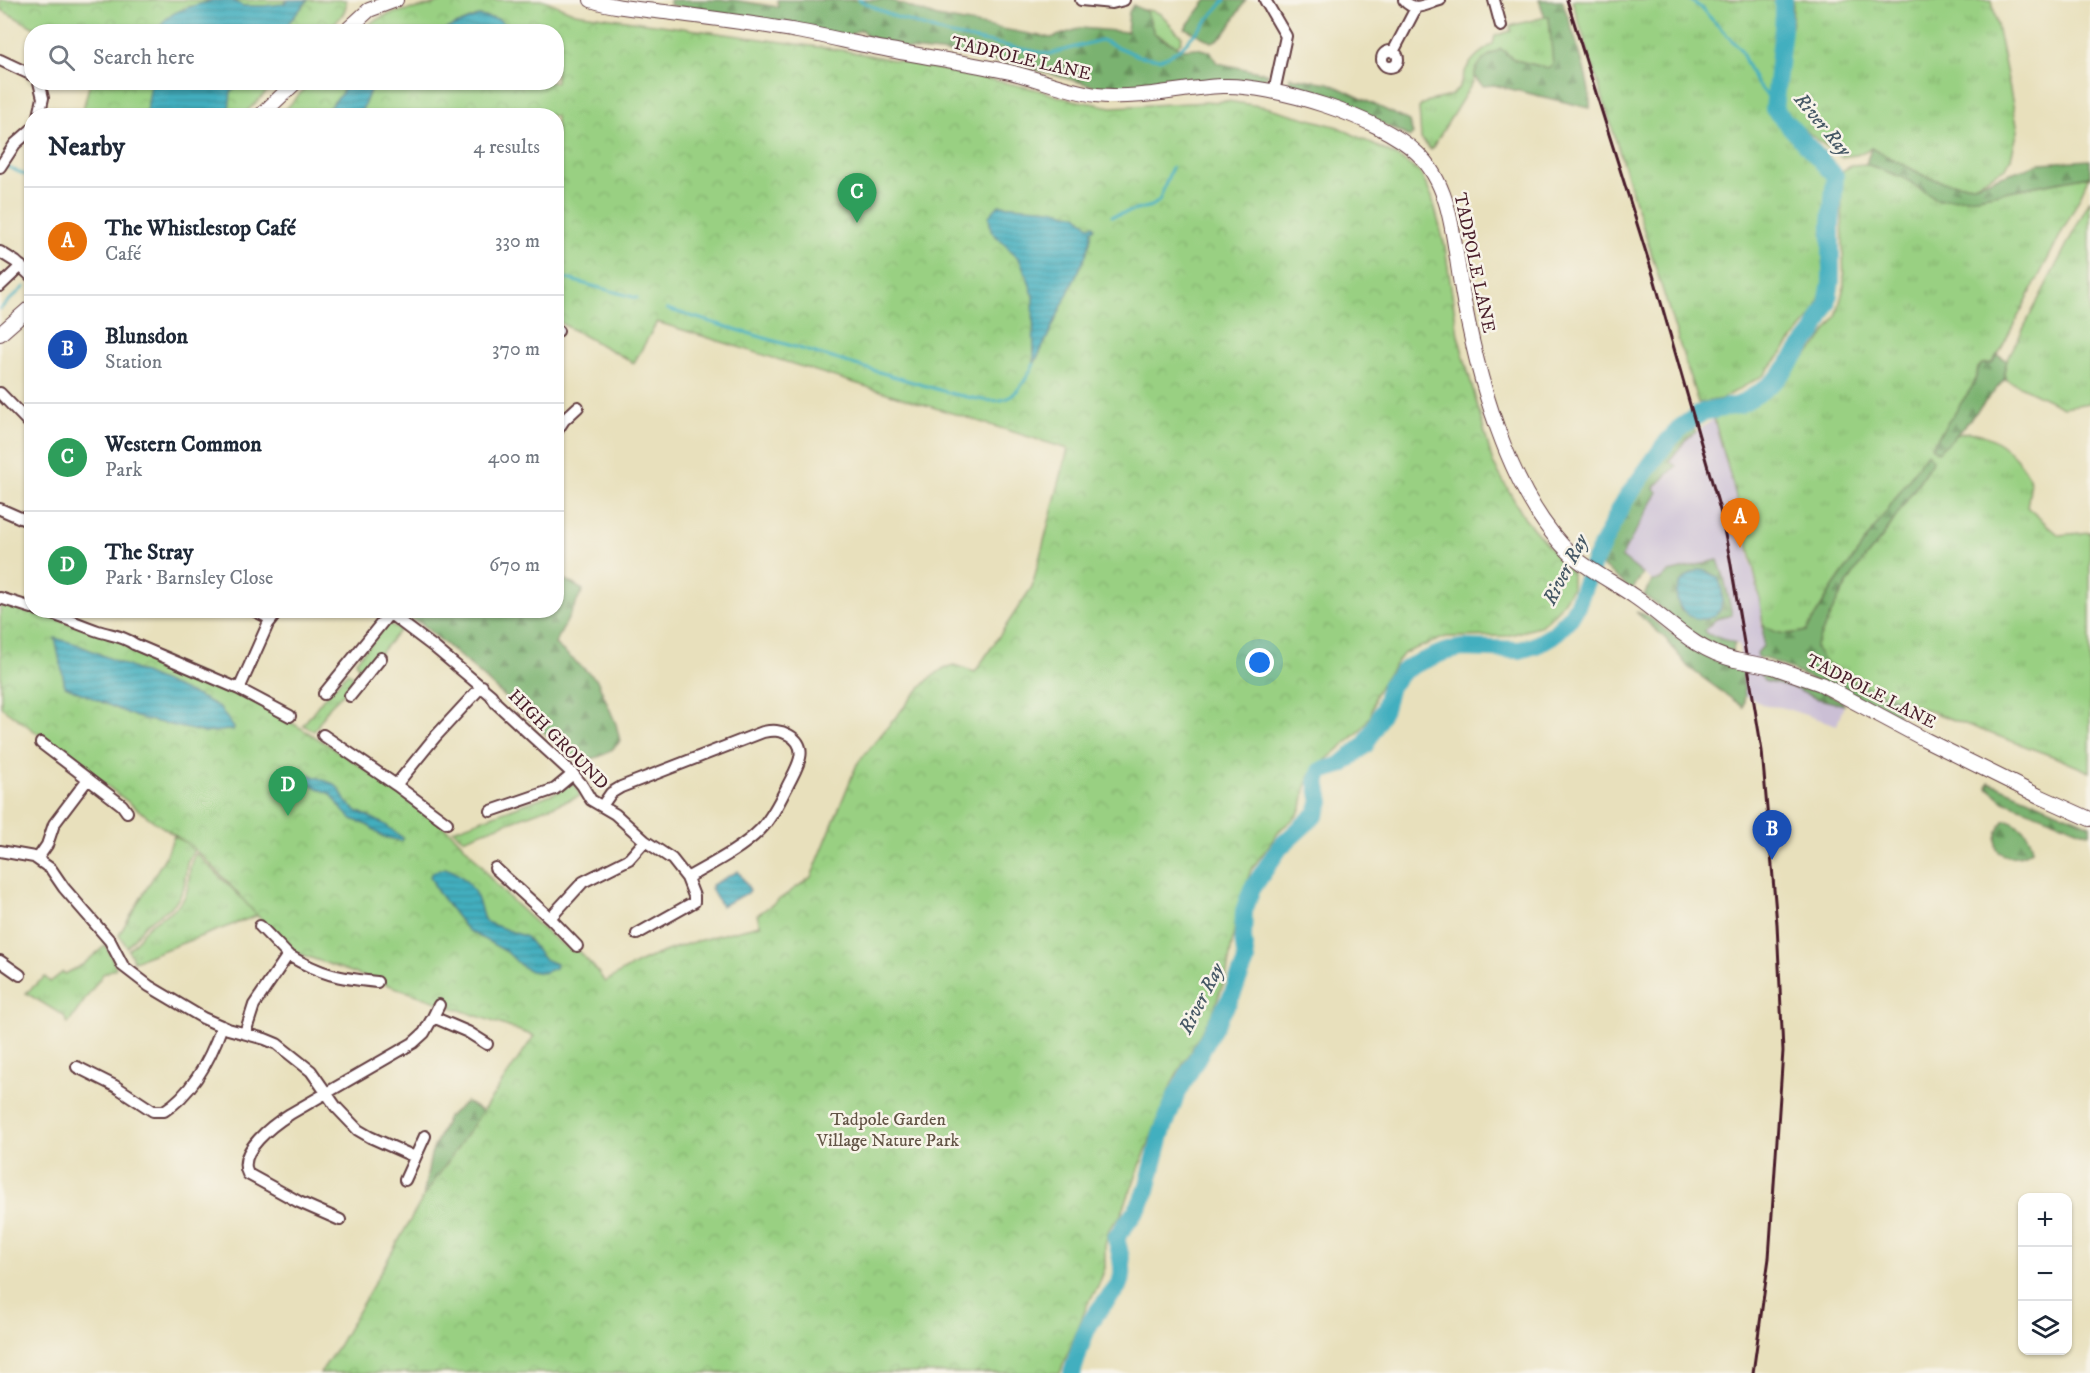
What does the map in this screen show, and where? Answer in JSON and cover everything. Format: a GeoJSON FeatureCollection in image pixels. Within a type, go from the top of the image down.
{"type":"FeatureCollection","features":[{"type":"Feature","properties":{"kind":"street"},"geometry":{"type":"LineString","coordinates":[[351,24],[365,5],[396,0]]}},
{"type":"Feature","properties":{"kind":"street","name":"TADPOLE LANE"},"geometry":{"type":"LineString","coordinates":[[591,0],[615,6],[742,22],[832,38],[1013,73],[1094,94],[1130,96],[1227,86],[1275,92],[1332,108],[1385,131],[1414,150],[1428,167],[1442,192],[1448,210],[1472,339],[1503,441],[1516,474],[1533,505],[1550,530],[1573,555],[1649,607],[1689,640],[1709,652],[1735,660],[1773,667],[1821,684],[1924,739],[2090,819]]}},
{"type":"Feature","properties":{"kind":"street"},"geometry":{"type":"LineString","coordinates":[[1081,0],[1112,3],[1124,0]]}},
{"type":"Feature","properties":{"kind":"street"},"geometry":{"type":"LineString","coordinates":[[1265,0],[1286,36],[1275,92]]}},
{"type":"Feature","properties":{"kind":"street"},"geometry":{"type":"LineString","coordinates":[[1404,0],[1408,6],[1416,8],[1440,0]]}},
{"type":"Feature","properties":{"kind":"street"},"geometry":{"type":"LineString","coordinates":[[1494,0],[1501,26]]}},
{"type":"Feature","properties":{"kind":"street"},"geometry":{"type":"LineString","coordinates":[[1393,52],[1416,8]]}},
{"type":"Feature","properties":{"kind":"street"},"geometry":{"type":"LineString","coordinates":[[0,60],[24,71]]}},
{"type":"Feature","properties":{"kind":"street"},"geometry":{"type":"LineString","coordinates":[[41,90],[43,98],[41,108]]}},
{"type":"Feature","properties":{"kind":"street"},"geometry":{"type":"LineString","coordinates":[[268,108],[288,90]]}},
{"type":"Feature","properties":{"kind":"street"},"geometry":{"type":"LineString","coordinates":[[3,162],[15,144],[24,136]]}},
{"type":"Feature","properties":{"kind":"street"},"geometry":{"type":"LineString","coordinates":[[0,252],[24,269]]}},
{"type":"Feature","properties":{"kind":"street"},"geometry":{"type":"LineString","coordinates":[[0,286],[21,266]]}},
{"type":"Feature","properties":{"kind":"street"},"geometry":{"type":"LineString","coordinates":[[0,334],[24,313]]}},
{"type":"Feature","properties":{"kind":"street"},"geometry":{"type":"LineString","coordinates":[[0,393],[24,418]]}},
{"type":"Feature","properties":{"kind":"street"},"geometry":{"type":"LineString","coordinates":[[564,420],[578,407]]}},
{"type":"Feature","properties":{"kind":"street"},"geometry":{"type":"LineString","coordinates":[[0,509],[24,520]]}},
{"type":"Feature","properties":{"kind":"street"},"geometry":{"type":"LineString","coordinates":[[0,598],[24,606]]}},
{"type":"Feature","properties":{"kind":"street"},"geometry":{"type":"LineString","coordinates":[[61,618],[112,636],[125,638],[138,646],[240,689],[290,716]]}},
{"type":"Feature","properties":{"kind":"street","name":"HIGH GROUND"},"geometry":{"type":"LineString","coordinates":[[324,694],[382,618]]}},
{"type":"Feature","properties":{"kind":"street","name":"HIGH GROUND"},"geometry":{"type":"LineString","coordinates":[[395,618],[482,686],[496,703],[573,774],[589,798],[619,817],[645,842],[672,859],[687,878]]}},
{"type":"Feature","properties":{"kind":"street"},"geometry":{"type":"LineString","coordinates":[[240,689],[271,619]]}},
{"type":"Feature","properties":{"kind":"street"},"geometry":{"type":"LineString","coordinates":[[350,696],[381,658]]}},
{"type":"Feature","properties":{"kind":"street"},"geometry":{"type":"LineString","coordinates":[[348,664],[365,678]]}},
{"type":"Feature","properties":{"kind":"street"},"geometry":{"type":"LineString","coordinates":[[396,785],[435,737],[482,686]]}},
{"type":"Feature","properties":{"kind":"street"},"geometry":{"type":"LineString","coordinates":[[602,806],[611,793],[621,787],[763,732],[783,732],[797,740],[801,747],[800,759],[769,819],[749,839],[687,878],[694,896],[692,905],[637,934]]}},
{"type":"Feature","properties":{"kind":"street"},"geometry":{"type":"LineString","coordinates":[[322,735],[447,823]]}},
{"type":"Feature","properties":{"kind":"street"},"geometry":{"type":"LineString","coordinates":[[41,743],[122,805],[127,812]]}},
{"type":"Feature","properties":{"kind":"street"},"geometry":{"type":"LineString","coordinates":[[491,811],[555,789],[573,774]]}},
{"type":"Feature","properties":{"kind":"street"},"geometry":{"type":"LineString","coordinates":[[38,858],[47,845],[54,824],[88,779]]}},
{"type":"Feature","properties":{"kind":"street"},"geometry":{"type":"LineString","coordinates":[[550,918],[582,882],[629,859],[645,842]]}},
{"type":"Feature","properties":{"kind":"street"},"geometry":{"type":"LineString","coordinates":[[0,851],[38,858],[55,873],[64,888],[110,941],[126,969],[195,1014],[222,1026],[269,1040],[291,1054],[311,1071],[340,1112],[358,1130],[415,1157]]}},
{"type":"Feature","properties":{"kind":"street"},"geometry":{"type":"LineString","coordinates":[[495,868],[577,946]]}},
{"type":"Feature","properties":{"kind":"street"},"geometry":{"type":"LineString","coordinates":[[260,926],[288,955],[324,973],[377,982]]}},
{"type":"Feature","properties":{"kind":"street"},"geometry":{"type":"LineString","coordinates":[[245,1033],[254,1005],[288,955]]}},
{"type":"Feature","properties":{"kind":"street"},"geometry":{"type":"LineString","coordinates":[[0,961],[20,975]]}},
{"type":"Feature","properties":{"kind":"street"},"geometry":{"type":"LineString","coordinates":[[340,1220],[251,1177],[245,1166],[246,1160],[269,1129],[290,1114],[396,1055],[419,1039],[439,1005]]}},
{"type":"Feature","properties":{"kind":"street"},"geometry":{"type":"LineString","coordinates":[[433,1017],[468,1032],[487,1044]]}},
{"type":"Feature","properties":{"kind":"street"},"geometry":{"type":"LineString","coordinates":[[77,1067],[122,1090],[153,1111],[164,1111],[202,1070],[212,1053],[222,1026]]}},
{"type":"Feature","properties":{"kind":"street"},"geometry":{"type":"LineString","coordinates":[[405,1180],[425,1136]]}},
{"type":"Feature","properties":{"kind":"shaded area"},"geometry":{"type":"Polygon","coordinates":[[[1714,419],[1740,512],[1760,603],[1763,646],[1757,653],[1760,669],[1842,701],[1844,705],[1837,725],[1781,707],[1766,706],[1745,696],[1739,645],[1706,634],[1705,629],[1716,619],[1724,577],[1718,560],[1669,572],[1660,580],[1652,581],[1621,557],[1657,492],[1653,488],[1676,466],[1669,462],[1688,438],[1714,419]]]}},
{"type":"Feature","properties":{"kind":"green space"},"geometry":{"type":"Polygon","coordinates":[[[0,0],[346,0],[345,10],[334,24],[27,24],[0,9],[0,0]]]}},
{"type":"Feature","properties":{"kind":"green space","name":"Tadpole Garden Village Nature Park"},"geometry":{"type":"Polygon","coordinates":[[[447,0],[544,0],[575,13],[847,51],[965,74],[1035,89],[1067,99],[1112,107],[1227,101],[1266,107],[1338,127],[1398,157],[1420,173],[1432,197],[1445,247],[1458,335],[1493,463],[1525,519],[1572,573],[1572,588],[1557,611],[1539,627],[1506,636],[1446,637],[1404,653],[1375,695],[1371,715],[1360,731],[1312,772],[1305,789],[1302,808],[1296,817],[1281,829],[1251,870],[1238,908],[1227,973],[1213,1012],[1172,1083],[1121,1215],[1109,1229],[1105,1246],[1105,1268],[1098,1287],[1088,1303],[1060,1373],[320,1373],[338,1346],[423,1198],[534,1036],[297,953],[268,928],[201,855],[1,707],[0,601],[24,609],[24,618],[53,618],[117,639],[191,670],[297,726],[365,769],[427,813],[455,836],[495,883],[521,909],[560,943],[568,948],[576,949],[605,982],[641,961],[679,946],[760,925],[757,915],[811,877],[857,764],[929,679],[944,668],[954,665],[975,672],[1032,587],[1068,449],[657,322],[634,363],[564,325],[564,108],[363,108],[370,90],[564,90],[564,24],[504,24],[498,19],[478,16],[458,24],[370,24],[392,13],[447,0]]]}},
{"type":"Feature","properties":{"kind":"green space"},"geometry":{"type":"Polygon","coordinates":[[[670,0],[733,0],[778,7],[777,0],[890,0],[937,17],[1051,38],[1081,28],[1127,32],[1129,12],[1133,5],[1147,12],[1154,33],[1162,39],[1183,49],[1197,48],[1211,52],[1217,63],[1269,74],[1260,82],[1214,81],[1115,92],[1033,69],[950,53],[898,48],[867,36],[861,29],[844,38],[670,5],[670,0]]]}},
{"type":"Feature","properties":{"kind":"green space"},"geometry":{"type":"Polygon","coordinates":[[[1207,0],[1246,0],[1228,30],[1212,42],[1185,28],[1207,0]]]}},
{"type":"Feature","properties":{"kind":"green space"},"geometry":{"type":"Polygon","coordinates":[[[1539,0],[1562,0],[1588,84],[1590,108],[1494,85],[1483,86],[1474,77],[1484,60],[1501,49],[1515,60],[1547,68],[1553,65],[1549,17],[1545,17],[1539,0]]]}},
{"type":"Feature","properties":{"kind":"green space"},"geometry":{"type":"Polygon","coordinates":[[[1572,0],[1778,0],[1770,73],[1769,108],[1830,178],[1826,280],[1813,315],[1764,375],[1722,399],[1698,403],[1572,0]]]}},
{"type":"Feature","properties":{"kind":"green space"},"geometry":{"type":"Polygon","coordinates":[[[1793,0],[1992,0],[2018,130],[2006,168],[1974,185],[1943,182],[1925,176],[1871,148],[1857,155],[1841,157],[1786,116],[1779,103],[1787,39],[1792,27],[1793,0]]]}},
{"type":"Feature","properties":{"kind":"green space"},"geometry":{"type":"Polygon","coordinates":[[[1144,10],[1162,15],[1182,36],[1181,42],[1176,46],[1154,33],[1147,12],[1144,10]]]}},
{"type":"Feature","properties":{"kind":"green space"},"geometry":{"type":"Polygon","coordinates":[[[1549,16],[1554,65],[1548,68],[1515,60],[1501,49],[1476,69],[1473,82],[1431,150],[1421,139],[1419,108],[1427,102],[1452,95],[1460,85],[1469,64],[1493,44],[1495,36],[1511,31],[1510,26],[1549,16]]]}},
{"type":"Feature","properties":{"kind":"green space"},"geometry":{"type":"Polygon","coordinates":[[[1290,77],[1329,83],[1409,121],[1413,134],[1410,137],[1343,105],[1289,87],[1290,77]]]}},
{"type":"Feature","properties":{"kind":"green space"},"geometry":{"type":"Polygon","coordinates":[[[88,90],[269,90],[250,108],[83,108],[88,90]]]}},
{"type":"Feature","properties":{"kind":"green space"},"geometry":{"type":"Polygon","coordinates":[[[304,90],[344,90],[329,108],[287,108],[304,90]]]}},
{"type":"Feature","properties":{"kind":"green space"},"geometry":{"type":"Polygon","coordinates":[[[1871,148],[1925,176],[1943,182],[1974,185],[2041,163],[2090,160],[2090,177],[1977,197],[1937,200],[1904,178],[1866,164],[1871,148]]]}},
{"type":"Feature","properties":{"kind":"green space"},"geometry":{"type":"Polygon","coordinates":[[[1866,164],[1904,178],[1937,200],[1977,197],[2089,176],[1999,353],[1992,363],[1982,364],[1978,368],[1974,384],[1958,410],[1938,452],[1959,434],[1969,432],[1990,438],[2010,452],[2025,469],[2030,485],[2027,507],[2059,535],[2090,532],[2090,772],[1861,686],[1820,658],[1815,647],[1839,597],[1858,567],[1884,535],[1933,460],[1927,454],[1832,589],[1806,631],[1784,634],[1763,625],[1749,547],[1714,419],[1717,412],[1750,407],[1766,396],[1816,346],[1836,317],[1844,287],[1841,172],[1851,165],[1866,164]]]}},
{"type":"Feature","properties":{"kind":"green space"},"geometry":{"type":"Polygon","coordinates":[[[2090,200],[2090,403],[2063,407],[2005,379],[2004,372],[2007,360],[2090,200]]]}},
{"type":"Feature","properties":{"kind":"green space"},"geometry":{"type":"Polygon","coordinates":[[[1997,355],[2007,360],[2005,379],[1957,434],[1938,452],[1931,447],[1974,384],[1978,369],[1982,364],[1992,363],[1997,355]]]}},
{"type":"Feature","properties":{"kind":"green space"},"geometry":{"type":"Polygon","coordinates":[[[1692,425],[1696,432],[1669,461],[1676,466],[1654,488],[1658,492],[1621,557],[1643,574],[1632,590],[1602,566],[1602,556],[1652,469],[1664,453],[1692,425]]]}},
{"type":"Feature","properties":{"kind":"green space"},"geometry":{"type":"Polygon","coordinates":[[[1927,453],[1933,460],[1884,535],[1858,567],[1839,597],[1815,647],[1831,668],[1842,675],[1854,682],[1904,701],[1896,718],[1772,661],[1758,657],[1757,653],[1763,646],[1763,625],[1784,634],[1806,631],[1832,589],[1927,453]]]}},
{"type":"Feature","properties":{"kind":"green space"},"geometry":{"type":"Polygon","coordinates":[[[1718,560],[1732,615],[1716,619],[1705,630],[1707,634],[1735,643],[1732,653],[1703,642],[1644,595],[1652,581],[1660,580],[1669,572],[1718,560]],[[1706,571],[1695,573],[1688,578],[1677,594],[1680,609],[1693,617],[1718,578],[1706,571]]]}},
{"type":"Feature","properties":{"kind":"green space"},"geometry":{"type":"Polygon","coordinates":[[[564,579],[583,590],[555,644],[597,680],[616,724],[620,741],[606,754],[588,760],[575,761],[470,665],[420,623],[409,618],[564,618],[564,579]]]}},
{"type":"Feature","properties":{"kind":"green space"},"geometry":{"type":"Polygon","coordinates":[[[1636,612],[1646,615],[1694,651],[1715,661],[1742,668],[1745,696],[1743,707],[1688,667],[1666,639],[1636,612]]]}},
{"type":"Feature","properties":{"kind":"green space"},"geometry":{"type":"Polygon","coordinates":[[[388,623],[400,630],[367,668],[358,667],[356,661],[388,623]]]}},
{"type":"Feature","properties":{"kind":"green space"},"geometry":{"type":"Polygon","coordinates":[[[1760,669],[1797,679],[1842,701],[1844,705],[1764,681],[1759,672],[1760,669]]]}},
{"type":"Feature","properties":{"kind":"green space"},"geometry":{"type":"Polygon","coordinates":[[[348,672],[353,676],[352,685],[330,706],[314,731],[303,725],[322,700],[348,672]]]}},
{"type":"Feature","properties":{"kind":"green space"},"geometry":{"type":"Polygon","coordinates":[[[1989,782],[2090,825],[2090,834],[2004,801],[1987,787],[1989,782]]]}},
{"type":"Feature","properties":{"kind":"green space"},"geometry":{"type":"Polygon","coordinates":[[[571,783],[576,786],[580,796],[463,839],[453,830],[560,791],[571,783]]]}},
{"type":"Feature","properties":{"kind":"green space"},"geometry":{"type":"Polygon","coordinates":[[[2007,820],[2025,832],[2031,841],[2032,850],[2010,856],[1997,850],[1998,831],[2007,820]]]}},
{"type":"Feature","properties":{"kind":"green space"},"geometry":{"type":"Polygon","coordinates":[[[174,836],[194,850],[187,862],[184,887],[179,898],[171,907],[146,924],[127,947],[119,935],[167,854],[174,836]]]}},
{"type":"Feature","properties":{"kind":"green space"},"geometry":{"type":"Polygon","coordinates":[[[196,853],[259,915],[134,961],[128,950],[147,928],[183,900],[191,862],[196,853]]]}},
{"type":"Feature","properties":{"kind":"green space"},"geometry":{"type":"Polygon","coordinates":[[[106,945],[116,968],[103,974],[68,1024],[64,1016],[26,993],[45,977],[50,982],[63,972],[65,974],[82,965],[106,945]]]}},
{"type":"Feature","properties":{"kind":"green space"},"geometry":{"type":"Polygon","coordinates":[[[466,1102],[484,1112],[423,1198],[431,1154],[448,1117],[466,1102]]]}},
{"type":"Feature","properties":{"kind":"water"},"geometry":{"type":"Polygon","coordinates":[[[213,0],[232,0],[243,6],[264,6],[282,4],[289,0],[308,0],[288,24],[161,24],[173,14],[213,0]]]}},
{"type":"Feature","properties":{"kind":"water"},"geometry":{"type":"Polygon","coordinates":[[[478,16],[498,19],[504,24],[458,24],[478,16]]]}},
{"type":"Feature","properties":{"kind":"water"},"geometry":{"type":"Polygon","coordinates":[[[150,90],[233,90],[229,108],[147,108],[150,90]]]}},
{"type":"Feature","properties":{"kind":"water"},"geometry":{"type":"Polygon","coordinates":[[[343,90],[370,90],[363,108],[329,108],[343,90]]]}},
{"type":"Feature","properties":{"kind":"water"},"geometry":{"type":"Polygon","coordinates":[[[999,205],[1051,209],[1077,215],[1089,226],[1094,225],[1095,228],[1092,230],[1083,262],[1034,364],[1033,295],[1019,259],[991,231],[989,216],[999,205]]]}},
{"type":"Feature","properties":{"kind":"water"},"geometry":{"type":"Polygon","coordinates":[[[1699,570],[1718,578],[1722,591],[1722,604],[1719,612],[1709,618],[1698,619],[1688,615],[1681,608],[1677,599],[1678,589],[1685,579],[1699,570]]]}},
{"type":"Feature","properties":{"kind":"water"},"geometry":{"type":"Polygon","coordinates":[[[55,638],[76,644],[204,699],[219,707],[234,728],[233,731],[205,733],[136,717],[65,686],[55,638]]]}},
{"type":"Feature","properties":{"kind":"water"},"geometry":{"type":"Polygon","coordinates":[[[302,772],[334,784],[346,802],[357,811],[384,824],[403,838],[402,841],[383,837],[369,826],[352,819],[331,794],[301,781],[298,776],[302,772]]]}},
{"type":"Feature","properties":{"kind":"water"},"geometry":{"type":"Polygon","coordinates":[[[445,868],[456,873],[470,886],[477,897],[486,922],[526,937],[544,959],[556,964],[555,968],[543,973],[530,971],[507,952],[467,930],[437,891],[430,876],[433,872],[445,868]]]}},
{"type":"Feature","properties":{"kind":"water"},"geometry":{"type":"Polygon","coordinates":[[[738,871],[750,890],[721,906],[711,889],[712,885],[738,871]]]}},
{"type":"Feature","properties":{"kind":"waterway"},"geometry":{"type":"LineString","coordinates":[[859,0],[890,15],[946,34],[1049,54],[1101,40],[1139,56],[1159,59],[1182,47],[1225,0]]}},
{"type":"Feature","properties":{"kind":"waterway"},"geometry":{"type":"LineString","coordinates":[[1691,0],[1740,49],[1756,83],[1773,102]]}},
{"type":"Feature","properties":{"kind":"waterway","name":"River Ray"},"geometry":{"type":"LineString","coordinates":[[1072,1373],[1089,1326],[1122,1277],[1116,1238],[1138,1208],[1147,1190],[1161,1135],[1175,1098],[1232,995],[1246,961],[1243,938],[1244,911],[1252,889],[1280,847],[1316,814],[1321,802],[1317,782],[1321,771],[1341,765],[1366,744],[1384,709],[1390,686],[1401,673],[1411,666],[1444,652],[1462,648],[1520,650],[1536,645],[1553,635],[1570,618],[1577,606],[1591,568],[1623,503],[1666,443],[1681,427],[1703,412],[1739,405],[1759,393],[1778,378],[1814,332],[1827,304],[1831,282],[1831,224],[1835,176],[1774,109],[1783,29],[1783,0]]}},
{"type":"Feature","properties":{"kind":"waterway"},"geometry":{"type":"LineString","coordinates":[[3,165],[24,174]]}},
{"type":"Feature","properties":{"kind":"waterway"},"geometry":{"type":"LineString","coordinates":[[1112,216],[1152,206],[1159,201],[1172,167]]}},
{"type":"Feature","properties":{"kind":"waterway"},"geometry":{"type":"LineString","coordinates":[[564,278],[637,298]]}},
{"type":"Feature","properties":{"kind":"waterway"},"geometry":{"type":"LineString","coordinates":[[0,309],[24,287]]}},
{"type":"Feature","properties":{"kind":"waterway"},"geometry":{"type":"LineString","coordinates":[[667,309],[953,394],[982,400],[993,401],[1010,397],[1018,390],[1034,364]]}},
{"type":"Feature","properties":{"kind":"railway"},"geometry":{"type":"LineString","coordinates":[[1567,0],[1654,278],[1720,510],[1762,751],[1777,924],[1783,1051],[1769,1258],[1753,1373]]}},
{"type":"Feature","properties":{"kind":"place","name":"Western Common"},"geometry":{"type":"Point","coordinates":[857,223]}},
{"type":"Feature","properties":{"kind":"place","name":"The Whistlestop Café"},"geometry":{"type":"Point","coordinates":[1740,548]}},
{"type":"Feature","properties":{"kind":"place","name":"The Stray"},"geometry":{"type":"Point","coordinates":[288,816]}},
{"type":"Feature","properties":{"kind":"place","name":"Blunsdon"},"geometry":{"type":"Point","coordinates":[1772,860]}}]}
